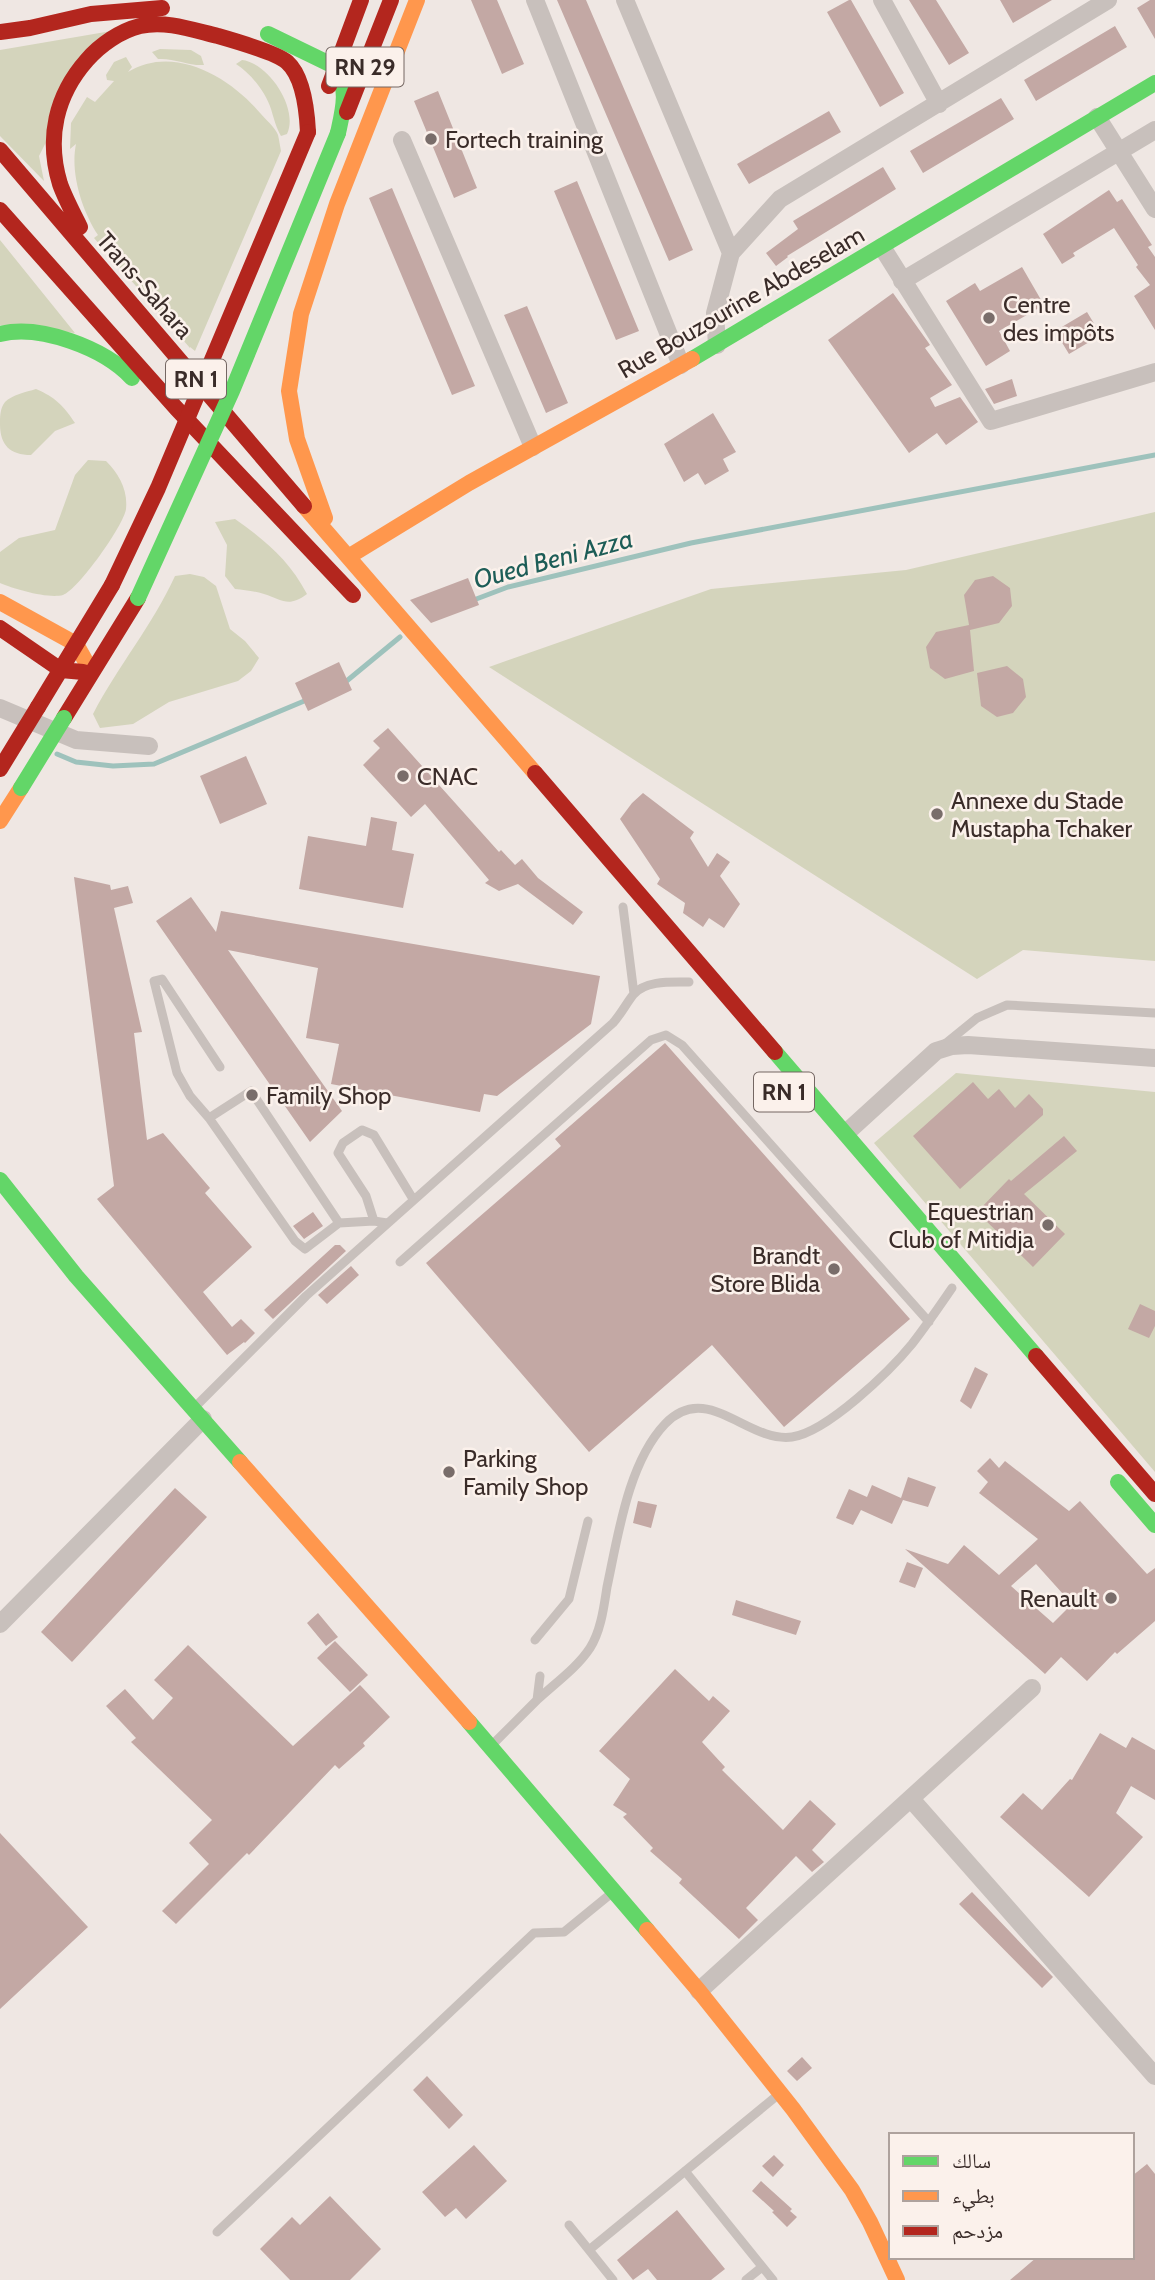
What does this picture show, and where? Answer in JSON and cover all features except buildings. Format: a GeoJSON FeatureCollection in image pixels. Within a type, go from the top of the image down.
{"type":"FeatureCollection","features":[{"type":"Feature","properties":{"kind":"main road","name":"RN 29"},"geometry":{"type":"LineString","coordinates":[[338,133],[391,0]]}},
{"type":"Feature","properties":{"kind":"main road"},"geometry":{"type":"LineString","coordinates":[[333,540],[297,439],[289,391],[301,314],[337,204],[416,0]]}},
{"type":"Feature","properties":{"kind":"main road","name":"RN 29"},"geometry":{"type":"LineString","coordinates":[[336,67],[360,3]]}},
{"type":"Feature","properties":{"kind":"main road"},"geometry":{"type":"LineString","coordinates":[[339,23],[360,3]]}},
{"type":"Feature","properties":{"kind":"main road"},"geometry":{"type":"LineString","coordinates":[[0,32],[122,10],[175,7]]}},
{"type":"Feature","properties":{"kind":"main road"},"geometry":{"type":"LineString","coordinates":[[0,821],[138,598],[232,391],[338,133],[345,94],[330,92],[286,62],[241,42],[175,24],[140,26],[117,35],[93,53],[72,76],[56,113],[54,152],[60,184],[97,264]]}},
{"type":"Feature","properties":{"kind":"main road"},"geometry":{"type":"LineString","coordinates":[[0,769],[112,585],[158,488],[308,132],[330,92],[336,67],[252,27]]}},
{"type":"Feature","properties":{"kind":"main road"},"geometry":{"type":"LineString","coordinates":[[290,44],[316,35]]}},
{"type":"Feature","properties":{"kind":"main road"},"geometry":{"type":"LineString","coordinates":[[286,62],[298,80],[307,105],[308,132]]}},
{"type":"Feature","properties":{"kind":"main road"},"geometry":{"type":"LineString","coordinates":[[330,92],[361,77]]}},
{"type":"Feature","properties":{"kind":"main road","name":"Rue Bouzourine Abdeselam"},"geometry":{"type":"LineString","coordinates":[[348,558],[469,483],[717,345],[1155,83]]}},
{"type":"Feature","properties":{"kind":"main road","name":"Trans-Sahara"},"geometry":{"type":"LineString","coordinates":[[0,150],[348,558],[846,1133]]}},
{"type":"Feature","properties":{"kind":"main road","name":"RN 1"},"geometry":{"type":"LineString","coordinates":[[0,210],[176,408],[366,609]]}},
{"type":"Feature","properties":{"kind":"main road"},"geometry":{"type":"LineString","coordinates":[[0,334],[33,331],[73,342],[120,367],[130,374],[134,382],[176,408]]}},
{"type":"Feature","properties":{"kind":"main road"},"geometry":{"type":"LineString","coordinates":[[77,608],[112,585]]}},
{"type":"Feature","properties":{"kind":"main road"},"geometry":{"type":"LineString","coordinates":[[0,601],[76,644],[93,673]]}},
{"type":"Feature","properties":{"kind":"main road"},"geometry":{"type":"LineString","coordinates":[[24,615],[55,615]]}},
{"type":"Feature","properties":{"kind":"main road"},"geometry":{"type":"LineString","coordinates":[[0,628],[61,670],[93,673]]}},
{"type":"Feature","properties":{"kind":"main road"},"geometry":{"type":"LineString","coordinates":[[619,902],[639,926]]}},
{"type":"Feature","properties":{"kind":"main road"},"geometry":{"type":"LineString","coordinates":[[672,963],[693,987]]}},
{"type":"Feature","properties":{"kind":"main road","name":"RN 1"},"geometry":{"type":"LineString","coordinates":[[846,1133],[1155,1494]]}},
{"type":"Feature","properties":{"kind":"main road"},"geometry":{"type":"LineString","coordinates":[[0,1180],[76,1276],[490,1746],[699,1991],[852,2190],[897,2280]]}},
{"type":"Feature","properties":{"kind":"main road"},"geometry":{"type":"LineString","coordinates":[[1111,1474],[1155,1525]]}},
{"type":"Feature","properties":{"kind":"street"},"geometry":{"type":"LineString","coordinates":[[534,0],[681,365]]}},
{"type":"Feature","properties":{"kind":"street"},"geometry":{"type":"LineString","coordinates":[[625,0],[731,253]]}},
{"type":"Feature","properties":{"kind":"street"},"geometry":{"type":"LineString","coordinates":[[882,0],[939,104]]}},
{"type":"Feature","properties":{"kind":"street"},"geometry":{"type":"LineString","coordinates":[[717,345],[715,313],[731,253],[780,199],[1108,0]]}},
{"type":"Feature","properties":{"kind":"street"},"geometry":{"type":"LineString","coordinates":[[1097,117],[1155,209]]}},
{"type":"Feature","properties":{"kind":"street"},"geometry":{"type":"LineString","coordinates":[[902,281],[1155,130]]}},
{"type":"Feature","properties":{"kind":"street"},"geometry":{"type":"LineString","coordinates":[[402,139],[533,447]]}},
{"type":"Feature","properties":{"kind":"street"},"geometry":{"type":"LineString","coordinates":[[882,247],[991,421],[1155,372]]}},
{"type":"Feature","properties":{"kind":"street"},"geometry":{"type":"LineString","coordinates":[[0,708],[76,740],[149,746]]}},
{"type":"Feature","properties":{"kind":"street"},"geometry":{"type":"LineString","coordinates":[[846,1133],[936,1051],[951,1046],[1155,1058]]}},
{"type":"Feature","properties":{"kind":"street"},"geometry":{"type":"LineString","coordinates":[[0,1624],[198,1414]]}},
{"type":"Feature","properties":{"kind":"street"},"geometry":{"type":"LineString","coordinates":[[699,1991],[1032,1688]]}},
{"type":"Feature","properties":{"kind":"street"},"geometry":{"type":"LineString","coordinates":[[911,1799],[1155,2076]]}},
{"type":"Feature","properties":{"kind":"lane"},"geometry":{"type":"LineString","coordinates":[[619,902],[634,994]]}},
{"type":"Feature","properties":{"kind":"lane"},"geometry":{"type":"LineString","coordinates":[[220,1067],[162,979],[154,981],[177,1073],[190,1096],[209,1118],[295,1241],[305,1249],[339,1223],[387,1223]]}},
{"type":"Feature","properties":{"kind":"lane"},"geometry":{"type":"LineString","coordinates":[[198,1414],[306,1296],[612,1023],[634,994],[641,988],[662,982],[693,987]]}},
{"type":"Feature","properties":{"kind":"lane"},"geometry":{"type":"LineString","coordinates":[[936,1051],[977,1018],[1007,1005],[1155,1013]]}},
{"type":"Feature","properties":{"kind":"lane"},"geometry":{"type":"LineString","coordinates":[[400,1262],[651,1040],[666,1035],[682,1045],[929,1322]]}},
{"type":"Feature","properties":{"kind":"lane"},"geometry":{"type":"LineString","coordinates":[[209,1118],[251,1091],[339,1223]]}},
{"type":"Feature","properties":{"kind":"lane"},"geometry":{"type":"LineString","coordinates":[[374,1221],[366,1196],[338,1153],[343,1143],[362,1130],[374,1135],[413,1199]]}},
{"type":"Feature","properties":{"kind":"lane"},"geometry":{"type":"LineString","coordinates":[[490,1746],[580,1660],[590,1647],[604,1603],[628,1494],[649,1447],[665,1424],[682,1411],[700,1408],[722,1414],[772,1435],[795,1436],[809,1432],[836,1416],[885,1373],[929,1322],[952,1288]]}},
{"type":"Feature","properties":{"kind":"lane"},"geometry":{"type":"LineString","coordinates":[[535,1640],[569,1599],[588,1521]]}},
{"type":"Feature","properties":{"kind":"lane"},"geometry":{"type":"LineString","coordinates":[[537,1700],[540,1676]]}},
{"type":"Feature","properties":{"kind":"lane"},"geometry":{"type":"LineString","coordinates":[[217,2232],[534,1933],[564,1932],[614,1891]]}},
{"type":"Feature","properties":{"kind":"lane"},"geometry":{"type":"LineString","coordinates":[[589,2250],[780,2093]]}},
{"type":"Feature","properties":{"kind":"lane"},"geometry":{"type":"LineString","coordinates":[[685,2171],[773,2280]]}},
{"type":"Feature","properties":{"kind":"lane"},"geometry":{"type":"LineString","coordinates":[[569,2225],[613,2280]]}},
{"type":"Feature","properties":{"kind":"lane"},"geometry":{"type":"LineString","coordinates":[[746,2280],[762,2267]]}},
{"type":"Feature","properties":{"kind":"green space"},"geometry":{"type":"Polygon","coordinates":[[[129,28],[97,41],[39,156],[44,181],[0,136],[0,50],[129,28]]]}},
{"type":"Feature","properties":{"kind":"green space"},"geometry":{"type":"Polygon","coordinates":[[[160,49],[191,50],[201,56],[204,65],[158,59],[152,52],[160,49]]]}},
{"type":"Feature","properties":{"kind":"green space"},"geometry":{"type":"Polygon","coordinates":[[[126,57],[132,67],[128,72],[146,64],[182,63],[217,77],[248,100],[278,135],[281,151],[195,351],[94,238],[98,235],[87,215],[76,179],[76,144],[70,149],[71,123],[87,97],[95,102],[114,81],[107,80],[106,75],[114,62],[126,57]]]}},
{"type":"Feature","properties":{"kind":"green space"},"geometry":{"type":"Polygon","coordinates":[[[242,60],[262,69],[279,89],[289,112],[287,134],[281,136],[261,89],[236,64],[242,60]]]}},
{"type":"Feature","properties":{"kind":"green space"},"geometry":{"type":"Polygon","coordinates":[[[0,240],[75,333],[0,325],[0,240]]]}},
{"type":"Feature","properties":{"kind":"green space"},"geometry":{"type":"Polygon","coordinates":[[[36,389],[49,395],[75,423],[55,431],[31,455],[24,455],[12,451],[4,443],[0,431],[1,410],[11,397],[36,389]]]}},
{"type":"Feature","properties":{"kind":"green space"},"geometry":{"type":"Polygon","coordinates":[[[88,460],[106,461],[119,477],[126,495],[123,517],[99,556],[79,582],[63,595],[40,595],[0,583],[0,552],[19,538],[55,530],[75,475],[88,460]]]}},
{"type":"Feature","properties":{"kind":"green space","name":"Annexe du Stade Mustapha Tchaker"},"geometry":{"type":"Polygon","coordinates":[[[1155,512],[1155,961],[1023,950],[977,979],[489,667],[711,589],[906,570],[1155,512]]]}},
{"type":"Feature","properties":{"kind":"green space"},"geometry":{"type":"Polygon","coordinates":[[[235,519],[276,552],[293,571],[307,594],[295,601],[286,602],[260,593],[235,589],[225,576],[227,545],[215,522],[235,519]]]}},
{"type":"Feature","properties":{"kind":"green space"},"geometry":{"type":"Polygon","coordinates":[[[190,574],[204,577],[216,586],[230,629],[245,641],[259,658],[251,671],[238,681],[169,702],[133,724],[100,728],[93,714],[103,696],[156,612],[175,576],[190,574]]]}},
{"type":"Feature","properties":{"kind":"green space","name":"Equestrian Club of Mitidja"},"geometry":{"type":"Polygon","coordinates":[[[956,1073],[1155,1092],[1155,1472],[874,1143],[956,1073]]]}},
{"type":"Feature","properties":{"kind":"waterway","name":"Oued Beni Azza"},"geometry":{"type":"LineString","coordinates":[[471,601],[508,587],[691,543],[1155,455]]}},
{"type":"Feature","properties":{"kind":"waterway","name":"Oued Beni Azza"},"geometry":{"type":"LineString","coordinates":[[343,684],[400,637]]}},
{"type":"Feature","properties":{"kind":"waterway","name":"Oued Beni Azza"},"geometry":{"type":"LineString","coordinates":[[57,754],[76,762],[113,766],[154,764],[309,699]]}},
{"type":"Feature","properties":{"kind":"traffic: fast"},"geometry":{"type":"LineString","coordinates":[[268,34],[336,67],[344,91],[338,133]]}},
{"type":"Feature","properties":{"kind":"traffic: fast"},"geometry":{"type":"LineString","coordinates":[[692,359],[1155,83]]}},
{"type":"Feature","properties":{"kind":"traffic: fast"},"geometry":{"type":"LineString","coordinates":[[138,598],[232,391],[338,133]]}},
{"type":"Feature","properties":{"kind":"traffic: fast"},"geometry":{"type":"LineString","coordinates":[[0,334],[34,332],[70,341],[105,357],[132,378]]}},
{"type":"Feature","properties":{"kind":"traffic: fast"},"geometry":{"type":"LineString","coordinates":[[21,788],[64,718]]}},
{"type":"Feature","properties":{"kind":"traffic: fast"},"geometry":{"type":"LineString","coordinates":[[775,1052],[1036,1356]]}},
{"type":"Feature","properties":{"kind":"traffic: fast"},"geometry":{"type":"LineString","coordinates":[[0,1180],[76,1276],[240,1462]]}},
{"type":"Feature","properties":{"kind":"traffic: fast"},"geometry":{"type":"LineString","coordinates":[[1118,1482],[1155,1525]]}},
{"type":"Feature","properties":{"kind":"traffic: fast"},"geometry":{"type":"LineString","coordinates":[[469,1722],[647,1930]]}},
{"type":"Feature","properties":{"kind":"traffic: slow"},"geometry":{"type":"LineString","coordinates":[[325,518],[297,439],[289,391],[301,314],[337,204],[417,0]]}},
{"type":"Feature","properties":{"kind":"traffic: slow"},"geometry":{"type":"LineString","coordinates":[[348,557],[469,483],[692,359]]}},
{"type":"Feature","properties":{"kind":"traffic: slow"},"geometry":{"type":"LineString","coordinates":[[304,506],[535,773]]}},
{"type":"Feature","properties":{"kind":"traffic: slow"},"geometry":{"type":"LineString","coordinates":[[0,602],[76,644],[86,662]]}},
{"type":"Feature","properties":{"kind":"traffic: slow"},"geometry":{"type":"LineString","coordinates":[[0,821],[21,788]]}},
{"type":"Feature","properties":{"kind":"traffic: slow"},"geometry":{"type":"LineString","coordinates":[[240,1462],[469,1722]]}},
{"type":"Feature","properties":{"kind":"traffic: slow"},"geometry":{"type":"LineString","coordinates":[[647,1930],[793,2109],[852,2190],[897,2280]]}},
{"type":"Feature","properties":{"kind":"traffic: jam"},"geometry":{"type":"LineString","coordinates":[[329,86],[361,0]]}},
{"type":"Feature","properties":{"kind":"traffic: jam"},"geometry":{"type":"LineString","coordinates":[[347,112],[391,0]]}},
{"type":"Feature","properties":{"kind":"traffic: jam"},"geometry":{"type":"LineString","coordinates":[[0,32],[91,14],[162,8]]}},
{"type":"Feature","properties":{"kind":"traffic: jam"},"geometry":{"type":"LineString","coordinates":[[80,227],[62,189],[56,167],[54,134],[57,118],[61,102],[76,73],[98,49],[125,31],[150,24],[179,26],[282,58],[293,68],[301,85],[308,132]]}},
{"type":"Feature","properties":{"kind":"traffic: jam"},"geometry":{"type":"LineString","coordinates":[[112,585],[158,488],[308,132]]}},
{"type":"Feature","properties":{"kind":"traffic: jam"},"geometry":{"type":"LineString","coordinates":[[0,150],[304,506]]}},
{"type":"Feature","properties":{"kind":"traffic: jam"},"geometry":{"type":"LineString","coordinates":[[0,210],[176,408],[353,595]]}},
{"type":"Feature","properties":{"kind":"traffic: jam"},"geometry":{"type":"LineString","coordinates":[[38,707],[112,585]]}},
{"type":"Feature","properties":{"kind":"traffic: jam"},"geometry":{"type":"LineString","coordinates":[[64,718],[138,598]]}},
{"type":"Feature","properties":{"kind":"traffic: jam"},"geometry":{"type":"LineString","coordinates":[[0,628],[61,670],[83,672]]}},
{"type":"Feature","properties":{"kind":"traffic: jam"},"geometry":{"type":"LineString","coordinates":[[0,769],[38,707]]}},
{"type":"Feature","properties":{"kind":"traffic: jam"},"geometry":{"type":"LineString","coordinates":[[535,773],[775,1052]]}},
{"type":"Feature","properties":{"kind":"traffic: jam"},"geometry":{"type":"LineString","coordinates":[[1036,1356],[1155,1494]]}},
{"type":"Feature","properties":{"kind":"place","name":"Fortech training"},"geometry":{"type":"Point","coordinates":[431,139]}},
{"type":"Feature","properties":{"kind":"place","name":"Centre des impôts"},"geometry":{"type":"Point","coordinates":[989,318]}},
{"type":"Feature","properties":{"kind":"place","name":"CNAC"},"geometry":{"type":"Point","coordinates":[403,776]}},
{"type":"Feature","properties":{"kind":"place","name":"Annexe du Stade Mustapha Tchaker"},"geometry":{"type":"Point","coordinates":[937,814]}},
{"type":"Feature","properties":{"kind":"place","name":"Family Shop"},"geometry":{"type":"Point","coordinates":[252,1095]}},
{"type":"Feature","properties":{"kind":"place","name":"Equestrian Club of Mitidja"},"geometry":{"type":"Point","coordinates":[1048,1225]}},
{"type":"Feature","properties":{"kind":"place","name":"Brandt Store Blida"},"geometry":{"type":"Point","coordinates":[834,1269]}},
{"type":"Feature","properties":{"kind":"place","name":"Parking Family Shop"},"geometry":{"type":"Point","coordinates":[449,1472]}},
{"type":"Feature","properties":{"kind":"place","name":"Renault"},"geometry":{"type":"Point","coordinates":[1111,1598]}}]}
